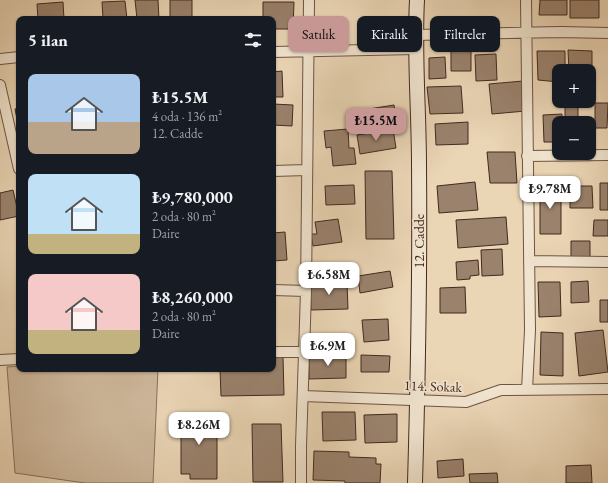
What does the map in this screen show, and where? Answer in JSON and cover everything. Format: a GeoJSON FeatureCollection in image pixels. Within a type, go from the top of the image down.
{"type":"FeatureCollection","features":[{"type":"Feature","properties":{"kind":"street"},"geometry":{"type":"LineString","coordinates":[[308,0],[308,16]]}},
{"type":"Feature","properties":{"kind":"street","name":"12. Cadde"},"geometry":{"type":"LineString","coordinates":[[416,16],[417,0]]}},
{"type":"Feature","properties":{"kind":"street"},"geometry":{"type":"LineString","coordinates":[[526,0],[530,330],[527,390]]}},
{"type":"Feature","properties":{"kind":"street"},"geometry":{"type":"LineString","coordinates":[[422,35],[608,33]]}},
{"type":"Feature","properties":{"kind":"street"},"geometry":{"type":"LineString","coordinates":[[276,52],[288,52]]}},
{"type":"Feature","properties":{"kind":"street"},"geometry":{"type":"LineString","coordinates":[[301,483],[306,291],[308,52]]}},
{"type":"Feature","properties":{"kind":"street","name":"12. Cadde"},"geometry":{"type":"LineString","coordinates":[[415,483],[418,399],[419,166],[416,52]]}},
{"type":"Feature","properties":{"kind":"street"},"geometry":{"type":"LineString","coordinates":[[0,59],[16,57]]}},
{"type":"Feature","properties":{"kind":"street"},"geometry":{"type":"LineString","coordinates":[[0,85],[16,156]]}},
{"type":"Feature","properties":{"kind":"street"},"geometry":{"type":"LineString","coordinates":[[528,156],[608,154]]}},
{"type":"Feature","properties":{"kind":"street"},"geometry":{"type":"LineString","coordinates":[[276,171],[307,170]]}},
{"type":"Feature","properties":{"kind":"street"},"geometry":{"type":"LineString","coordinates":[[529,261],[608,262]]}},
{"type":"Feature","properties":{"kind":"street"},"geometry":{"type":"LineString","coordinates":[[276,290],[306,291]]}},
{"type":"Feature","properties":{"kind":"street"},"geometry":{"type":"LineString","coordinates":[[276,352],[305,352]]}},
{"type":"Feature","properties":{"kind":"street"},"geometry":{"type":"LineString","coordinates":[[0,360],[16,359]]}},
{"type":"Feature","properties":{"kind":"street","name":"114. Sokak"},"geometry":{"type":"LineString","coordinates":[[303,396],[418,399],[466,402],[502,390],[608,389]]}},
{"type":"Feature","properties":{"kind":"shaded area"},"geometry":{"type":"Polygon","coordinates":[[[16,366],[16,372],[158,372],[153,483],[85,483],[15,473],[7,367],[16,366]]]}},
{"type":"Feature","properties":{"kind":"building"},"geometry":{"type":"Polygon","coordinates":[[[135,0],[158,0],[159,16],[137,16],[135,0]]]}},
{"type":"Feature","properties":{"kind":"building"},"geometry":{"type":"Polygon","coordinates":[[[170,0],[192,0],[192,16],[170,16],[170,0]]]}},
{"type":"Feature","properties":{"kind":"building"},"geometry":{"type":"Polygon","coordinates":[[[540,0],[567,0],[567,15],[539,15],[540,0]]]}},
{"type":"Feature","properties":{"kind":"building"},"geometry":{"type":"Polygon","coordinates":[[[570,0],[599,0],[599,18],[570,18],[570,0]]]}},
{"type":"Feature","properties":{"kind":"building"},"geometry":{"type":"Polygon","coordinates":[[[125,1],[127,16],[103,16],[102,2],[125,1]]]}},
{"type":"Feature","properties":{"kind":"building"},"geometry":{"type":"Polygon","coordinates":[[[63,2],[64,16],[38,16],[37,4],[63,2]]]}},
{"type":"Feature","properties":{"kind":"building"},"geometry":{"type":"Polygon","coordinates":[[[263,2],[294,2],[293,16],[288,16],[288,29],[276,29],[276,16],[263,16],[263,2]]]}},
{"type":"Feature","properties":{"kind":"building"},"geometry":{"type":"Polygon","coordinates":[[[568,50],[592,51],[592,64],[569,64],[568,50]]]}},
{"type":"Feature","properties":{"kind":"building"},"geometry":{"type":"Polygon","coordinates":[[[537,51],[565,51],[565,64],[552,64],[552,81],[538,80],[537,51]]]}},
{"type":"Feature","properties":{"kind":"building"},"geometry":{"type":"Polygon","coordinates":[[[451,52],[471,52],[471,71],[451,71],[451,52]]]}},
{"type":"Feature","properties":{"kind":"building"},"geometry":{"type":"Polygon","coordinates":[[[496,54],[497,80],[476,81],[475,55],[496,54]]]}},
{"type":"Feature","properties":{"kind":"building"},"geometry":{"type":"Polygon","coordinates":[[[445,57],[446,78],[429,79],[429,58],[445,57]]]}},
{"type":"Feature","properties":{"kind":"building"},"geometry":{"type":"Polygon","coordinates":[[[282,71],[283,97],[276,97],[276,72],[282,71]]]}},
{"type":"Feature","properties":{"kind":"building"},"geometry":{"type":"Polygon","coordinates":[[[523,81],[526,111],[492,114],[489,84],[523,81]]]}},
{"type":"Feature","properties":{"kind":"building"},"geometry":{"type":"Polygon","coordinates":[[[461,86],[463,113],[430,114],[427,87],[461,86]]]}},
{"type":"Feature","properties":{"kind":"building"},"geometry":{"type":"Polygon","coordinates":[[[596,103],[608,103],[607,128],[596,128],[596,103]]]}},
{"type":"Feature","properties":{"kind":"building"},"geometry":{"type":"Polygon","coordinates":[[[276,104],[293,105],[292,126],[276,125],[276,104]]]}},
{"type":"Feature","properties":{"kind":"building"},"geometry":{"type":"Polygon","coordinates":[[[394,105],[397,124],[372,128],[369,109],[394,105]]]}},
{"type":"Feature","properties":{"kind":"building"},"geometry":{"type":"Polygon","coordinates":[[[565,108],[578,108],[578,116],[565,116],[565,108]]]}},
{"type":"Feature","properties":{"kind":"building"},"geometry":{"type":"Polygon","coordinates":[[[562,114],[562,116],[552,116],[552,142],[544,142],[543,115],[562,114]]]}},
{"type":"Feature","properties":{"kind":"building"},"geometry":{"type":"Polygon","coordinates":[[[468,122],[468,144],[436,145],[435,124],[468,122]]]}},
{"type":"Feature","properties":{"kind":"building"},"geometry":{"type":"Polygon","coordinates":[[[348,129],[349,148],[354,148],[356,164],[333,166],[331,147],[326,148],[324,131],[348,129]]]}},
{"type":"Feature","properties":{"kind":"building"},"geometry":{"type":"Polygon","coordinates":[[[393,129],[396,148],[360,154],[357,135],[393,129]]]}},
{"type":"Feature","properties":{"kind":"building"},"geometry":{"type":"Polygon","coordinates":[[[487,152],[515,152],[517,183],[490,183],[487,152]]]}},
{"type":"Feature","properties":{"kind":"building"},"geometry":{"type":"Polygon","coordinates":[[[365,171],[392,171],[394,239],[366,239],[365,171]]]}},
{"type":"Feature","properties":{"kind":"building"},"geometry":{"type":"Polygon","coordinates":[[[475,182],[478,210],[439,213],[437,186],[475,182]]]}},
{"type":"Feature","properties":{"kind":"building"},"geometry":{"type":"Polygon","coordinates":[[[600,183],[608,183],[608,210],[600,210],[600,183]]]}},
{"type":"Feature","properties":{"kind":"building"},"geometry":{"type":"Polygon","coordinates":[[[354,185],[355,204],[326,205],[325,186],[354,185]]]}},
{"type":"Feature","properties":{"kind":"building"},"geometry":{"type":"Polygon","coordinates":[[[570,186],[592,186],[593,208],[570,208],[570,186]]]}},
{"type":"Feature","properties":{"kind":"building"},"geometry":{"type":"Polygon","coordinates":[[[540,187],[561,187],[561,234],[540,234],[540,187]]]}},
{"type":"Feature","properties":{"kind":"building"},"geometry":{"type":"Polygon","coordinates":[[[13,190],[16,203],[16,217],[0,220],[0,193],[13,190]]]}},
{"type":"Feature","properties":{"kind":"building"},"geometry":{"type":"Polygon","coordinates":[[[506,217],[508,244],[458,248],[456,220],[506,217]]]}},
{"type":"Feature","properties":{"kind":"building"},"geometry":{"type":"Polygon","coordinates":[[[338,219],[342,242],[313,246],[311,234],[317,234],[315,222],[338,219]]]}},
{"type":"Feature","properties":{"kind":"building"},"geometry":{"type":"Polygon","coordinates":[[[594,220],[608,220],[608,236],[593,236],[594,220]]]}},
{"type":"Feature","properties":{"kind":"building"},"geometry":{"type":"Polygon","coordinates":[[[285,232],[287,260],[276,261],[276,233],[285,232]]]}},
{"type":"Feature","properties":{"kind":"building"},"geometry":{"type":"Polygon","coordinates":[[[571,241],[590,241],[590,257],[571,257],[571,241]]]}},
{"type":"Feature","properties":{"kind":"building"},"geometry":{"type":"Polygon","coordinates":[[[502,249],[503,275],[482,276],[481,250],[502,249]]]}},
{"type":"Feature","properties":{"kind":"building"},"geometry":{"type":"Polygon","coordinates":[[[478,260],[479,275],[470,276],[470,279],[457,280],[456,262],[478,260]]]}},
{"type":"Feature","properties":{"kind":"building"},"geometry":{"type":"Polygon","coordinates":[[[390,271],[393,287],[360,293],[358,276],[390,271]]]}},
{"type":"Feature","properties":{"kind":"building"},"geometry":{"type":"Polygon","coordinates":[[[588,281],[589,302],[571,303],[571,282],[588,281]]]}},
{"type":"Feature","properties":{"kind":"building"},"geometry":{"type":"Polygon","coordinates":[[[538,282],[560,282],[561,316],[539,317],[538,282]]]}},
{"type":"Feature","properties":{"kind":"building"},"geometry":{"type":"Polygon","coordinates":[[[347,283],[348,309],[311,310],[310,284],[347,283]]]}},
{"type":"Feature","properties":{"kind":"building"},"geometry":{"type":"Polygon","coordinates":[[[465,287],[466,313],[440,313],[440,288],[465,287]]]}},
{"type":"Feature","properties":{"kind":"building"},"geometry":{"type":"Polygon","coordinates":[[[600,300],[608,300],[608,322],[600,322],[600,300]]]}},
{"type":"Feature","properties":{"kind":"building"},"geometry":{"type":"Polygon","coordinates":[[[388,319],[389,340],[364,342],[362,320],[388,319]]]}},
{"type":"Feature","properties":{"kind":"building"},"geometry":{"type":"Polygon","coordinates":[[[603,330],[608,372],[579,376],[575,333],[603,330]]]}},
{"type":"Feature","properties":{"kind":"building"},"geometry":{"type":"Polygon","coordinates":[[[541,332],[563,333],[563,376],[540,375],[541,332]]]}},
{"type":"Feature","properties":{"kind":"building"},"geometry":{"type":"Polygon","coordinates":[[[346,355],[346,378],[309,379],[309,356],[346,355]]]}},
{"type":"Feature","properties":{"kind":"building"},"geometry":{"type":"Polygon","coordinates":[[[361,355],[390,356],[389,372],[361,372],[361,355]]]}},
{"type":"Feature","properties":{"kind":"building"},"geometry":{"type":"Polygon","coordinates":[[[283,357],[284,395],[221,396],[220,372],[276,372],[276,358],[283,357]]]}},
{"type":"Feature","properties":{"kind":"building"},"geometry":{"type":"Polygon","coordinates":[[[322,412],[355,412],[356,440],[323,441],[322,412]]]}},
{"type":"Feature","properties":{"kind":"building"},"geometry":{"type":"Polygon","coordinates":[[[397,414],[397,442],[365,443],[364,415],[397,414]]]}},
{"type":"Feature","properties":{"kind":"building"},"geometry":{"type":"Polygon","coordinates":[[[181,415],[217,415],[217,479],[190,479],[190,474],[181,474],[181,415]]]}},
{"type":"Feature","properties":{"kind":"building"},"geometry":{"type":"Polygon","coordinates":[[[252,424],[281,424],[283,482],[253,482],[252,424]]]}},
{"type":"Feature","properties":{"kind":"building"},"geometry":{"type":"Polygon","coordinates":[[[314,451],[349,452],[349,457],[376,458],[376,464],[381,464],[380,483],[345,483],[345,481],[313,480],[314,451]]]}},
{"type":"Feature","properties":{"kind":"building"},"geometry":{"type":"Polygon","coordinates":[[[463,459],[464,476],[438,478],[437,461],[463,459]]]}},
{"type":"Feature","properties":{"kind":"building"},"geometry":{"type":"Polygon","coordinates":[[[591,465],[592,483],[566,483],[566,466],[591,465]]]}},
{"type":"Feature","properties":{"kind":"building"},"geometry":{"type":"Polygon","coordinates":[[[497,473],[498,483],[470,483],[469,474],[497,473]]]}}]}
